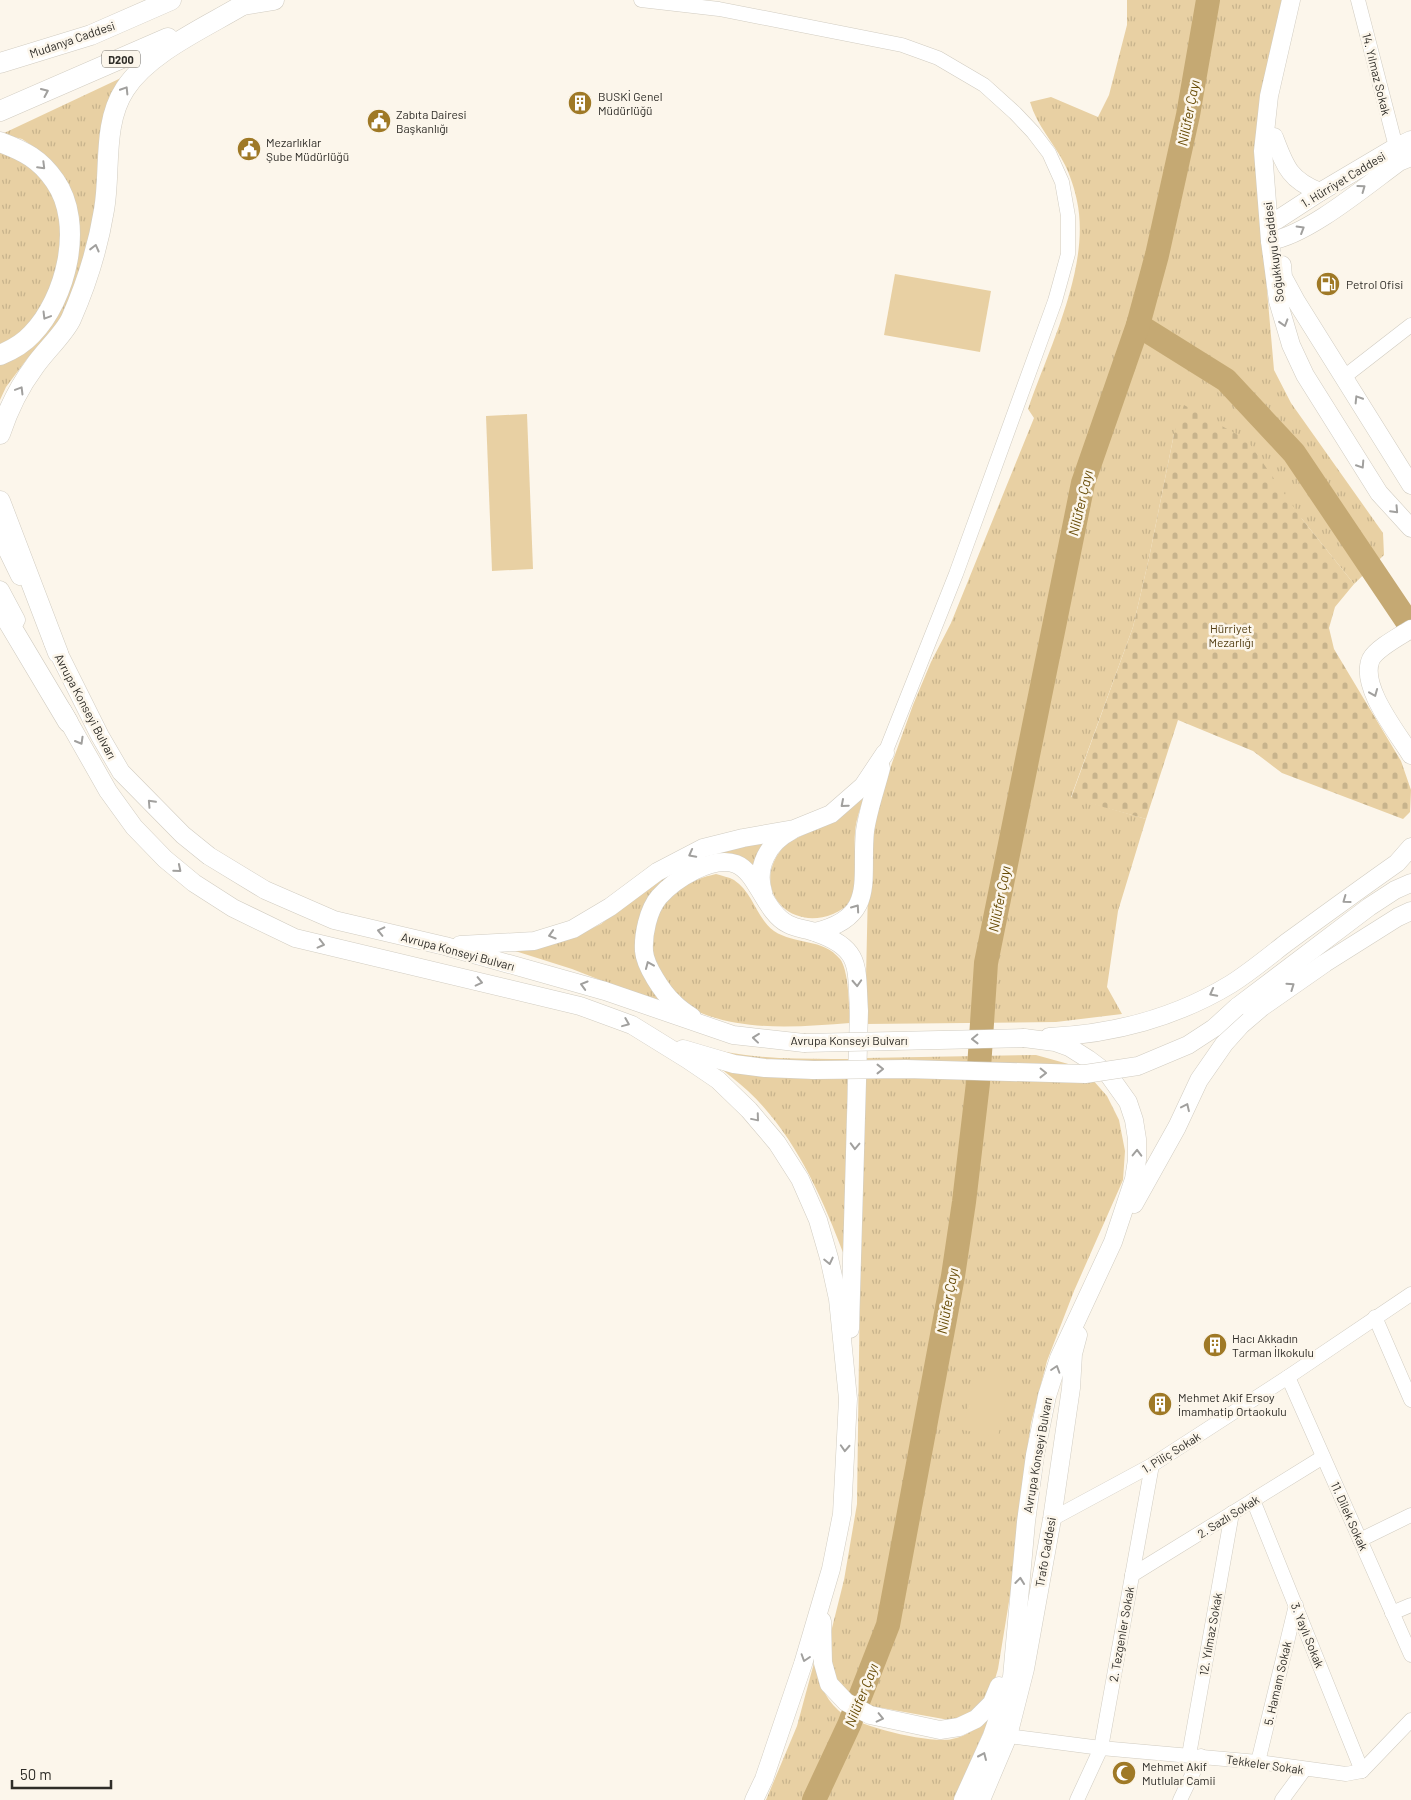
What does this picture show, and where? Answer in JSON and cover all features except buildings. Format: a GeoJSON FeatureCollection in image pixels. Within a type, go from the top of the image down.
{"type":"FeatureCollection","features":[{"type":"Feature","properties":{"kind":"highway","name":"Mudanya Caddesi"},"geometry":{"type":"LineString","coordinates":[[0,63],[91,35],[171,0]]}},
{"type":"Feature","properties":{"kind":"highway"},"geometry":{"type":"LineString","coordinates":[[0,434],[8,410],[34,367],[70,321],[90,270],[104,210],[112,115],[125,89],[143,67],[159,54],[246,4],[274,0]]}},
{"type":"Feature","properties":{"kind":"highway","name":"D200"},"geometry":{"type":"LineString","coordinates":[[0,111],[246,4]]}},
{"type":"Feature","properties":{"kind":"highway"},"geometry":{"type":"LineString","coordinates":[[0,142],[28,153],[42,165],[56,182],[64,200],[70,225],[66,268],[58,294],[45,319],[32,335],[15,348],[0,355]]}},
{"type":"Feature","properties":{"kind":"highway"},"geometry":{"type":"LineString","coordinates":[[0,501],[58,653]]}},
{"type":"Feature","properties":{"kind":"highway"},"geometry":{"type":"LineString","coordinates":[[0,608],[68,722]]}},
{"type":"Feature","properties":{"kind":"main road","name":"Soğukkuyu Caddesi"},"geometry":{"type":"LineString","coordinates":[[1290,0],[1269,96],[1263,151],[1275,240],[1278,301],[1291,345],[1301,368],[1379,493],[1411,528]]}},
{"type":"Feature","properties":{"kind":"main road","name":"Soğukkuyu Caddesi"},"geometry":{"type":"LineString","coordinates":[[1273,221],[1274,137],[1289,56],[1303,0]]}},
{"type":"Feature","properties":{"kind":"main road"},"geometry":{"type":"LineString","coordinates":[[1274,137],[1284,163],[1294,177],[1306,187],[1320,192]]}},
{"type":"Feature","properties":{"kind":"main road","name":"1. Hürriyet Caddesi"},"geometry":{"type":"LineString","coordinates":[[1273,221],[1403,144]]}},
{"type":"Feature","properties":{"kind":"main road","name":"1. Hürriyet Caddesi"},"geometry":{"type":"LineString","coordinates":[[1275,240],[1290,236],[1399,162],[1411,157]]}},
{"type":"Feature","properties":{"kind":"main road","name":"Soğukkuyu Caddesi"},"geometry":{"type":"LineString","coordinates":[[1275,240],[1283,277],[1296,301],[1411,485]]}},
{"type":"Feature","properties":{"kind":"main road","name":"Avrupa Konseyi Bulvarı"},"geometry":{"type":"LineString","coordinates":[[0,535],[100,736],[121,772],[183,835],[209,856],[265,890],[334,920],[445,946],[605,991],[733,1035],[804,1043],[1024,1038],[1056,1042],[1069,1047],[1108,1074],[1128,1102],[1134,1120],[1137,1139],[1137,1160],[1134,1179],[1113,1242],[1059,1358],[1047,1396],[1035,1455],[1026,1522],[1012,1677],[992,1736],[963,1800]]}},
{"type":"Feature","properties":{"kind":"main road","name":"Avrupa Konseyi Bulvarı"},"geometry":{"type":"LineString","coordinates":[[0,590],[68,722],[108,791],[134,827],[187,877],[233,908],[295,938],[580,1006],[632,1025],[710,1074],[730,1092],[749,1110],[777,1143],[800,1179],[818,1220],[838,1299],[848,1399],[842,1514],[821,1608],[764,1779],[754,1800]]}},
{"type":"Feature","properties":{"kind":"main road"},"geometry":{"type":"LineString","coordinates":[[1411,629],[1380,649],[1372,658],[1368,672],[1375,697],[1411,754]]}},
{"type":"Feature","properties":{"kind":"main road"},"geometry":{"type":"LineString","coordinates":[[769,906],[760,879],[761,866],[772,846],[784,834],[831,814],[863,786],[885,753]]}},
{"type":"Feature","properties":{"kind":"main road"},"geometry":{"type":"LineString","coordinates":[[815,932],[838,925],[860,903],[865,877],[864,848],[866,824],[885,753]]}},
{"type":"Feature","properties":{"kind":"main road"},"geometry":{"type":"LineString","coordinates":[[445,946],[534,941],[573,929],[610,907],[657,872],[703,848],[743,838],[794,829]]}},
{"type":"Feature","properties":{"kind":"main road"},"geometry":{"type":"LineString","coordinates":[[1024,1038],[1073,1036],[1108,1031],[1170,1013],[1200,1000],[1231,984],[1397,862],[1411,847]]}},
{"type":"Feature","properties":{"kind":"main road"},"geometry":{"type":"LineString","coordinates":[[704,1026],[673,1003],[654,978],[644,953],[646,923],[658,898],[682,878],[716,862],[736,864],[749,875],[769,906],[786,924],[801,930],[815,932],[838,942],[850,952],[856,965],[859,1011],[848,1399]]}},
{"type":"Feature","properties":{"kind":"main road"},"geometry":{"type":"LineString","coordinates":[[1374,879],[1411,867]]}},
{"type":"Feature","properties":{"kind":"main road"},"geometry":{"type":"LineString","coordinates":[[659,1042],[734,1064],[765,1068],[814,1070],[906,1069],[1085,1074],[1138,1066],[1188,1045],[1214,1028],[1237,1007],[1369,908],[1396,890],[1411,883]]}},
{"type":"Feature","properties":{"kind":"main road"},"geometry":{"type":"LineString","coordinates":[[1113,1242],[1177,1127],[1199,1080],[1235,1031],[1262,1007],[1325,962],[1411,911]]}},
{"type":"Feature","properties":{"kind":"main road","name":"Trafo Caddesi"},"geometry":{"type":"LineString","coordinates":[[981,1800],[1008,1736],[1024,1669],[1052,1519],[1071,1388],[1073,1354],[1086,1299]]}},
{"type":"Feature","properties":{"kind":"main road"},"geometry":{"type":"LineString","coordinates":[[821,1608],[823,1663],[829,1684],[846,1702],[870,1715],[940,1730],[959,1727],[976,1719],[992,1703],[1001,1681],[1016,1617]]}},
{"type":"Feature","properties":{"kind":"street"},"geometry":{"type":"LineString","coordinates":[[641,0],[719,9],[873,39],[902,45],[938,58],[984,86],[1015,113],[1049,153],[1062,182],[1068,216],[1068,254],[1055,301],[956,574],[885,753]]}},
{"type":"Feature","properties":{"kind":"street","name":"14. Yılmaz Sokak"},"geometry":{"type":"LineString","coordinates":[[1358,0],[1403,144]]}},
{"type":"Feature","properties":{"kind":"street"},"geometry":{"type":"LineString","coordinates":[[1344,377],[1411,324]]}},
{"type":"Feature","properties":{"kind":"street","name":"1. Piliç Sokak"},"geometry":{"type":"LineString","coordinates":[[1052,1519],[1152,1465],[1411,1294]]}},
{"type":"Feature","properties":{"kind":"street"},"geometry":{"type":"LineString","coordinates":[[1374,1317],[1411,1400]]}},
{"type":"Feature","properties":{"kind":"street","name":"11. Dilek Sokak"},"geometry":{"type":"LineString","coordinates":[[1288,1377],[1411,1655]]}},
{"type":"Feature","properties":{"kind":"street","name":"2. Sazlı Sokak"},"geometry":{"type":"LineString","coordinates":[[1132,1574],[1323,1457]]}},
{"type":"Feature","properties":{"kind":"street","name":"2. Tezgenler Sokak"},"geometry":{"type":"LineString","coordinates":[[1077,1800],[1100,1748],[1152,1465]]}},
{"type":"Feature","properties":{"kind":"street","name":"3. Yaylı Sokak"},"geometry":{"type":"LineString","coordinates":[[1253,1500],[1362,1771]]}},
{"type":"Feature","properties":{"kind":"street","name":"12. Yılmaz Sokak"},"geometry":{"type":"LineString","coordinates":[[1180,1800],[1195,1755],[1232,1513]]}},
{"type":"Feature","properties":{"kind":"street"},"geometry":{"type":"LineString","coordinates":[[1360,1540],[1411,1515]]}},
{"type":"Feature","properties":{"kind":"street","name":"5. Hamam Sokak"},"geometry":{"type":"LineString","coordinates":[[1258,1762],[1296,1605]]}},
{"type":"Feature","properties":{"kind":"street"},"geometry":{"type":"LineString","coordinates":[[1392,1613],[1411,1605]]}},
{"type":"Feature","properties":{"kind":"street"},"geometry":{"type":"LineString","coordinates":[[1362,1771],[1411,1720]]}},
{"type":"Feature","properties":{"kind":"street","name":"Tekkeler Sokak"},"geometry":{"type":"LineString","coordinates":[[1008,1736],[1100,1748],[1258,1762],[1304,1770],[1346,1774],[1362,1771]]}},
{"type":"Feature","properties":{"kind":"street"},"geometry":{"type":"LineString","coordinates":[[1282,1800],[1304,1770]]}},
{"type":"Feature","properties":{"kind":"green space"},"geometry":{"type":"Polygon","coordinates":[[[1127,0],[1283,0],[1260,210],[1274,370],[1291,403],[1383,533],[1384,555],[1354,584],[1302,519],[1174,434],[1133,627],[1071,797],[1146,819],[1118,911],[1107,987],[1122,1014],[1056,1022],[865,1024],[868,888],[876,813],[913,705],[931,662],[951,623],[1034,418],[1028,409],[1066,306],[1078,252],[1080,226],[1077,201],[1072,183],[1061,157],[1041,127],[1030,102],[1051,97],[1098,117],[1109,95],[1127,25],[1127,0]]]}},
{"type":"Feature","properties":{"kind":"green space"},"geometry":{"type":"Polygon","coordinates":[[[121,78],[106,109],[101,172],[87,252],[69,303],[50,336],[27,359],[6,387],[0,400],[0,364],[51,326],[69,188],[57,167],[40,151],[22,139],[2,134],[121,78]]]}},
{"type":"Feature","properties":{"kind":"green space"},"geometry":{"type":"Polygon","coordinates":[[[0,152],[30,166],[45,180],[54,196],[59,213],[61,232],[56,270],[42,305],[26,328],[0,345],[0,152]]]}},
{"type":"Feature","properties":{"kind":"green space"},"geometry":{"type":"Polygon","coordinates":[[[895,274],[991,291],[980,352],[884,335],[895,274]]]}},
{"type":"Feature","properties":{"kind":"green space","name":"Hürriyet Mezarlığı"},"geometry":{"type":"Polygon","coordinates":[[[1184,405],[1247,440],[1302,519],[1354,584],[1335,607],[1329,628],[1334,649],[1401,761],[1411,790],[1410,812],[1403,819],[1282,773],[1253,751],[1178,720],[1146,819],[1071,798],[1133,627],[1174,434],[1184,405]]]}},
{"type":"Feature","properties":{"kind":"green space"},"geometry":{"type":"Polygon","coordinates":[[[527,414],[533,569],[492,571],[486,416],[527,414]]]}},
{"type":"Feature","properties":{"kind":"green space"},"geometry":{"type":"Polygon","coordinates":[[[866,793],[859,812],[856,828],[856,876],[853,893],[849,902],[836,913],[817,918],[802,917],[789,912],[779,903],[773,892],[770,879],[773,865],[781,850],[792,841],[827,822],[866,793]]]}},
{"type":"Feature","properties":{"kind":"green space"},"geometry":{"type":"Polygon","coordinates":[[[768,841],[753,868],[700,865],[640,931],[672,1008],[572,969],[506,948],[551,945],[578,935],[601,924],[648,887],[701,856],[768,841]]]}},
{"type":"Feature","properties":{"kind":"green space"},"geometry":{"type":"Polygon","coordinates":[[[716,874],[732,879],[740,885],[746,891],[768,926],[774,931],[825,948],[833,952],[840,959],[847,980],[850,1023],[809,1026],[744,1024],[704,1014],[685,1005],[678,999],[653,958],[651,943],[654,926],[660,910],[673,894],[691,883],[716,874]]]}},
{"type":"Feature","properties":{"kind":"green space"},"geometry":{"type":"Polygon","coordinates":[[[682,1040],[703,1047],[744,1055],[848,1059],[844,1255],[816,1189],[780,1127],[748,1091],[682,1040]]]}},
{"type":"Feature","properties":{"kind":"green space"},"geometry":{"type":"Polygon","coordinates":[[[1036,1055],[1072,1065],[1092,1079],[1107,1096],[1119,1120],[1125,1151],[1123,1180],[1074,1291],[1047,1361],[1031,1423],[1021,1493],[1015,1565],[998,1669],[990,1696],[983,1705],[961,1718],[949,1720],[871,1706],[848,1694],[836,1678],[828,1644],[844,1580],[857,1504],[861,1208],[866,1058],[1036,1055]]]}},
{"type":"Feature","properties":{"kind":"green space"},"geometry":{"type":"Polygon","coordinates":[[[975,1372],[1010,1379],[998,1437],[963,1430],[975,1372]]]}},
{"type":"Feature","properties":{"kind":"green space"},"geometry":{"type":"Polygon","coordinates":[[[814,1663],[823,1688],[833,1705],[847,1716],[875,1728],[927,1739],[952,1739],[969,1733],[991,1715],[954,1800],[766,1800],[797,1726],[814,1663]]]}},
{"type":"Feature","properties":{"kind":"waterway","name":"Nilüfer Çayı"},"geometry":{"type":"LineString","coordinates":[[814,1800],[849,1725],[888,1625],[953,1276],[964,1202],[978,1083],[986,963],[1083,483],[1138,325],[1157,255],[1188,115],[1208,0]]}},
{"type":"Feature","properties":{"kind":"waterway"},"geometry":{"type":"LineString","coordinates":[[1138,325],[1226,380],[1294,453],[1411,627]]}},
{"type":"Feature","properties":{"kind":"place","name":"BUSKİ Genel Müdürlüğü"},"geometry":{"type":"Point","coordinates":[580,103]}},
{"type":"Feature","properties":{"kind":"place","name":"Zabıta Dairesi Başkanlığı"},"geometry":{"type":"Point","coordinates":[379,121]}},
{"type":"Feature","properties":{"kind":"place","name":"Mezarlıklar Şube Müdürlüğü"},"geometry":{"type":"Point","coordinates":[249,149]}},
{"type":"Feature","properties":{"kind":"place","name":"Petrol Ofisi"},"geometry":{"type":"Point","coordinates":[1328,284]}},
{"type":"Feature","properties":{"kind":"place","name":"Hacı Akkadın Tarman İlkokulu"},"geometry":{"type":"Point","coordinates":[1215,1345]}},
{"type":"Feature","properties":{"kind":"place","name":"Mehmet Akif Ersoy İmamhatip Ortaokulu"},"geometry":{"type":"Point","coordinates":[1160,1404]}},
{"type":"Feature","properties":{"kind":"place","name":"Mehmet Akif Mutlular Camii"},"geometry":{"type":"Point","coordinates":[1124,1773]}}]}
